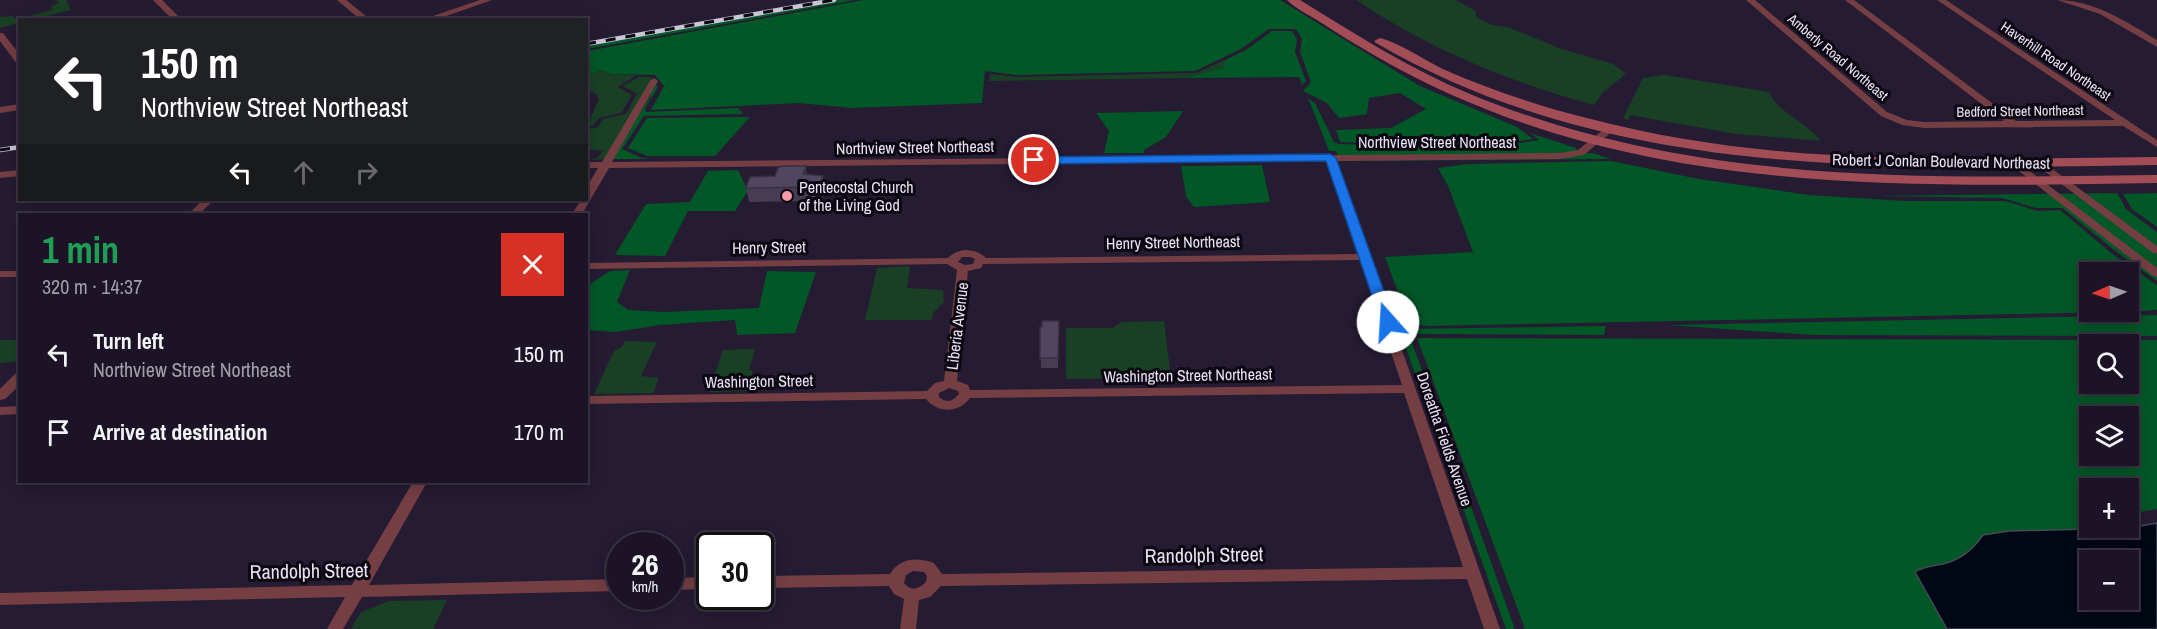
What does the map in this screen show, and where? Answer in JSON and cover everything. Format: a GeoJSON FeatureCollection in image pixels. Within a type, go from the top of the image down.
{"type":"FeatureCollection","features":[{"type":"Feature","properties":{"kind":"main road","name":"Robert J Conlan Boulevard Northeast"},"geometry":{"type":"LineString","coordinates":[[1292,0],[1377,52],[1424,78],[1466,97],[1599,140],[1704,162],[1819,177],[1878,180],[2157,179]]}},
{"type":"Feature","properties":{"kind":"main road","name":"Robert J Conlan Boulevard Northeast"},"geometry":{"type":"LineString","coordinates":[[1312,0],[1391,47],[1441,72],[1524,104],[1611,128],[1694,145],[1804,159],[1896,163],[2157,161]]}},
{"type":"Feature","properties":{"kind":"main road"},"geometry":{"type":"LineString","coordinates":[[1553,127],[1572,137],[1582,145],[1584,150]]}},
{"type":"Feature","properties":{"kind":"street"},"geometry":{"type":"LineString","coordinates":[[156,0],[176,18]]}},
{"type":"Feature","properties":{"kind":"street"},"geometry":{"type":"LineString","coordinates":[[340,0],[364,18]]}},
{"type":"Feature","properties":{"kind":"street"},"geometry":{"type":"LineString","coordinates":[[430,18],[488,0]]}},
{"type":"Feature","properties":{"kind":"street","name":"Amberly Road Northeast"},"geometry":{"type":"LineString","coordinates":[[1750,0],[1884,114],[1914,125]]}},
{"type":"Feature","properties":{"kind":"street"},"geometry":{"type":"LineString","coordinates":[[1849,0],[2014,124]]}},
{"type":"Feature","properties":{"kind":"street","name":"Haverhill Road Northeast"},"geometry":{"type":"LineString","coordinates":[[1941,0],[2157,144]]}},
{"type":"Feature","properties":{"kind":"street"},"geometry":{"type":"LineString","coordinates":[[2061,0],[2103,12],[2157,44]]}},
{"type":"Feature","properties":{"kind":"street"},"geometry":{"type":"LineString","coordinates":[[0,35],[18,59]]}},
{"type":"Feature","properties":{"kind":"street"},"geometry":{"type":"LineString","coordinates":[[588,195],[654,81]]}},
{"type":"Feature","properties":{"kind":"street"},"geometry":{"type":"LineString","coordinates":[[0,110],[18,107]]}},
{"type":"Feature","properties":{"kind":"street","name":"Bedford Street Northeast"},"geometry":{"type":"LineString","coordinates":[[1914,125],[2126,123]]}},
{"type":"Feature","properties":{"kind":"street","name":"Northview Street Northeast"},"geometry":{"type":"LineString","coordinates":[[588,165],[1560,156],[1584,150],[1611,128]]}},
{"type":"Feature","properties":{"kind":"street","name":"Doreatha Fields Avenue"},"geometry":{"type":"LineString","coordinates":[[1330,158],[1366,256],[1492,629]]}},
{"type":"Feature","properties":{"kind":"street"},"geometry":{"type":"LineString","coordinates":[[2014,162],[2157,274]]}},
{"type":"Feature","properties":{"kind":"street"},"geometry":{"type":"LineString","coordinates":[[2039,162],[2157,251]]}},
{"type":"Feature","properties":{"kind":"street"},"geometry":{"type":"LineString","coordinates":[[0,175],[18,173]]}},
{"type":"Feature","properties":{"kind":"street"},"geometry":{"type":"LineString","coordinates":[[194,213],[208,201]]}},
{"type":"Feature","properties":{"kind":"street","name":"Henry Street"},"geometry":{"type":"LineString","coordinates":[[588,267],[952,261],[959,254],[968,252],[976,254],[981,261]]}},
{"type":"Feature","properties":{"kind":"street","name":"Henry Street Northeast"},"geometry":{"type":"LineString","coordinates":[[981,261],[1366,256]]}},
{"type":"Feature","properties":{"kind":"street"},"geometry":{"type":"LineString","coordinates":[[2136,258],[2157,257]]}},
{"type":"Feature","properties":{"kind":"street"},"geometry":{"type":"LineString","coordinates":[[952,261],[953,266],[963,269],[973,268],[981,261]]}},
{"type":"Feature","properties":{"kind":"street","name":"Liberia Avenue"},"geometry":{"type":"LineString","coordinates":[[950,383],[963,269]]}},
{"type":"Feature","properties":{"kind":"street"},"geometry":{"type":"LineString","coordinates":[[0,274],[18,274]]}},
{"type":"Feature","properties":{"kind":"street"},"geometry":{"type":"LineString","coordinates":[[0,396],[18,379]]}},
{"type":"Feature","properties":{"kind":"street"},"geometry":{"type":"LineString","coordinates":[[950,383],[963,388],[966,394],[961,402],[945,406],[937,403],[932,395],[940,386],[950,383]]}},
{"type":"Feature","properties":{"kind":"street","name":"Washington Street Northeast"},"geometry":{"type":"LineString","coordinates":[[966,394],[1410,388]]}},
{"type":"Feature","properties":{"kind":"street","name":"Washington Street"},"geometry":{"type":"LineString","coordinates":[[588,400],[932,395]]}},
{"type":"Feature","properties":{"kind":"street"},"geometry":{"type":"LineString","coordinates":[[0,411],[18,410]]}},
{"type":"Feature","properties":{"kind":"street"},"geometry":{"type":"LineString","coordinates":[[335,629],[419,483]]}},
{"type":"Feature","properties":{"kind":"street"},"geometry":{"type":"LineString","coordinates":[[917,564],[933,570],[936,580],[930,590],[912,596],[900,592],[895,580],[900,570],[917,564]]}},
{"type":"Feature","properties":{"kind":"street","name":"Randolph Street"},"geometry":{"type":"LineString","coordinates":[[936,580],[1474,573]]}},
{"type":"Feature","properties":{"kind":"street"},"geometry":{"type":"LineString","coordinates":[[774,582],[895,580]]}},
{"type":"Feature","properties":{"kind":"street","name":"Randolph Street"},"geometry":{"type":"LineString","coordinates":[[0,599],[606,585]]}},
{"type":"Feature","properties":{"kind":"street"},"geometry":{"type":"LineString","coordinates":[[908,629],[912,596]]}},
{"type":"Feature","properties":{"kind":"green space"},"geometry":{"type":"Polygon","coordinates":[[[56,0],[66,0],[71,10],[38,18],[20,18],[53,10],[51,6],[59,3],[56,0]]]}},
{"type":"Feature","properties":{"kind":"green space"},"geometry":{"type":"Polygon","coordinates":[[[829,0],[855,0],[588,49],[588,44],[829,0]]]}},
{"type":"Feature","properties":{"kind":"green space"},"geometry":{"type":"Polygon","coordinates":[[[864,0],[1280,0],[1420,86],[1517,127],[1533,139],[1487,146],[1340,142],[1336,130],[1391,128],[1426,109],[1400,93],[1369,98],[1367,114],[1339,118],[1327,103],[1303,91],[1311,82],[1300,52],[1302,39],[1296,29],[1269,29],[1241,49],[1195,71],[1016,75],[985,71],[982,103],[852,108],[799,103],[651,110],[664,86],[655,75],[612,74],[601,70],[588,76],[588,66],[591,65],[588,62],[588,51],[864,0]]]}},
{"type":"Feature","properties":{"kind":"green space"},"geometry":{"type":"Polygon","coordinates":[[[1356,0],[1456,0],[1476,11],[1476,17],[1492,25],[1508,27],[1559,48],[1613,64],[1626,74],[1603,92],[1594,105],[1531,86],[1470,62],[1412,34],[1356,0]]]}},
{"type":"Feature","properties":{"kind":"green space"},"geometry":{"type":"Polygon","coordinates":[[[13,16],[18,19],[18,23],[0,28],[0,17],[13,16]]]}},
{"type":"Feature","properties":{"kind":"green space"},"geometry":{"type":"Polygon","coordinates":[[[1272,31],[1292,31],[1297,39],[1295,52],[1306,81],[1302,85],[1299,77],[1186,78],[1223,68],[1225,60],[1246,50],[1272,31]]]}},
{"type":"Feature","properties":{"kind":"green space"},"geometry":{"type":"Polygon","coordinates":[[[1225,60],[1223,68],[1186,78],[989,81],[990,74],[1016,77],[1196,73],[1225,60]]]}},
{"type":"Feature","properties":{"kind":"green space"},"geometry":{"type":"Polygon","coordinates":[[[601,70],[612,74],[636,75],[618,87],[632,95],[621,113],[599,118],[593,126],[588,126],[588,124],[599,99],[595,93],[588,90],[588,76],[601,70]]]}},
{"type":"Feature","properties":{"kind":"green space"},"geometry":{"type":"Polygon","coordinates":[[[1664,75],[1769,92],[1779,106],[1821,141],[1736,134],[1630,115],[1628,120],[1623,118],[1643,78],[1664,75]]]}},
{"type":"Feature","properties":{"kind":"green space"},"geometry":{"type":"Polygon","coordinates":[[[639,77],[650,77],[651,98],[605,159],[588,160],[597,158],[603,151],[588,149],[588,130],[598,127],[603,119],[626,114],[637,94],[623,86],[639,77]]]}},
{"type":"Feature","properties":{"kind":"green space"},"geometry":{"type":"Polygon","coordinates":[[[650,77],[658,87],[645,109],[646,112],[738,108],[743,114],[644,116],[622,149],[642,158],[652,159],[605,159],[651,98],[650,77]]]}},
{"type":"Feature","properties":{"kind":"green space"},"geometry":{"type":"Polygon","coordinates":[[[1308,98],[1315,103],[1334,142],[1339,144],[1490,148],[1539,140],[1530,133],[1576,148],[1578,153],[1592,153],[1611,159],[1340,161],[1336,151],[1329,151],[1308,98]]]}},
{"type":"Feature","properties":{"kind":"green space"},"geometry":{"type":"Polygon","coordinates":[[[1183,111],[1166,137],[1144,150],[1144,153],[1104,153],[1109,131],[1096,113],[1183,111]]]}},
{"type":"Feature","properties":{"kind":"green space"},"geometry":{"type":"Polygon","coordinates":[[[750,117],[715,156],[647,156],[628,148],[647,118],[750,117]]]}},
{"type":"Feature","properties":{"kind":"green space"},"geometry":{"type":"Polygon","coordinates":[[[1611,161],[1699,179],[1809,195],[1905,201],[2005,201],[2038,211],[2060,210],[2124,262],[2079,262],[2079,313],[1424,326],[1408,319],[1385,257],[1473,252],[1448,186],[1438,168],[1468,164],[1611,161]]]}},
{"type":"Feature","properties":{"kind":"green space"},"geometry":{"type":"Polygon","coordinates":[[[1262,165],[1270,202],[1194,207],[1186,196],[1181,166],[1262,165]]]}},
{"type":"Feature","properties":{"kind":"green space"},"geometry":{"type":"Polygon","coordinates":[[[738,170],[748,191],[735,211],[688,211],[665,256],[615,255],[646,204],[690,202],[708,171],[738,170]]]}},
{"type":"Feature","properties":{"kind":"green space"},"geometry":{"type":"Polygon","coordinates":[[[2117,193],[2126,209],[2157,232],[2157,281],[2139,268],[2139,262],[2131,262],[2062,208],[2036,208],[2002,198],[1875,196],[2117,193]]]}},
{"type":"Feature","properties":{"kind":"green space"},"geometry":{"type":"Polygon","coordinates":[[[2157,193],[2157,227],[2132,209],[2123,194],[2157,193]]]}},
{"type":"Feature","properties":{"kind":"green space"},"geometry":{"type":"Polygon","coordinates":[[[910,266],[907,288],[943,290],[944,302],[934,312],[931,320],[865,320],[877,268],[910,266]]]}},
{"type":"Feature","properties":{"kind":"green space"},"geometry":{"type":"Polygon","coordinates":[[[630,270],[617,302],[628,310],[664,312],[759,308],[767,271],[816,272],[795,333],[737,335],[735,320],[660,325],[616,332],[588,330],[588,285],[610,271],[630,270]]]}},
{"type":"Feature","properties":{"kind":"green space"},"geometry":{"type":"Polygon","coordinates":[[[2139,272],[2157,285],[2157,310],[2139,311],[2139,272]]]}},
{"type":"Feature","properties":{"kind":"green space"},"geometry":{"type":"Polygon","coordinates":[[[2139,315],[2157,315],[2157,336],[2139,336],[2139,334],[1815,335],[1667,325],[2079,317],[2079,322],[2139,322],[2139,315]]]}},
{"type":"Feature","properties":{"kind":"green space"},"geometry":{"type":"Polygon","coordinates":[[[1164,321],[1171,378],[1066,379],[1066,328],[1113,328],[1121,322],[1164,321]]]}},
{"type":"Feature","properties":{"kind":"green space"},"geometry":{"type":"Polygon","coordinates":[[[1606,326],[1604,335],[1416,334],[1410,337],[1515,629],[1506,629],[1399,329],[1606,326]]]}},
{"type":"Feature","properties":{"kind":"green space"},"geometry":{"type":"Polygon","coordinates":[[[1417,338],[2079,340],[2079,394],[2139,394],[2139,340],[2157,340],[2157,509],[2139,512],[2139,478],[2079,478],[2079,529],[1983,535],[1971,549],[1955,560],[1918,570],[1915,572],[1947,629],[1525,629],[1417,338]]]}},
{"type":"Feature","properties":{"kind":"green space"},"geometry":{"type":"Polygon","coordinates":[[[0,340],[18,340],[18,361],[0,363],[0,340]]]}},
{"type":"Feature","properties":{"kind":"green space"},"geometry":{"type":"Polygon","coordinates":[[[625,341],[657,342],[641,376],[659,378],[653,393],[594,394],[614,351],[622,347],[625,341]]]}},
{"type":"Feature","properties":{"kind":"green space"},"geometry":{"type":"Polygon","coordinates":[[[755,349],[749,370],[753,371],[747,391],[709,392],[723,350],[755,349]]]}},
{"type":"Feature","properties":{"kind":"green space"},"geometry":{"type":"Polygon","coordinates":[[[447,600],[433,629],[351,629],[361,612],[389,601],[447,600]]]}},
{"type":"Feature","properties":{"kind":"shaded area"},"geometry":{"type":"Polygon","coordinates":[[[2157,523],[2157,629],[1947,629],[1915,572],[1925,567],[1955,560],[1971,549],[1983,535],[2009,531],[2079,529],[2079,538],[2139,538],[2139,526],[2157,523]]]}},
{"type":"Feature","properties":{"kind":"building"},"geometry":{"type":"Polygon","coordinates":[[[806,166],[803,174],[823,176],[820,187],[746,188],[750,177],[775,176],[778,168],[806,166]]]}},
{"type":"Feature","properties":{"kind":"building"},"geometry":{"type":"Polygon","coordinates":[[[1042,321],[1059,321],[1058,358],[1040,358],[1042,321]]]}},
{"type":"Feature","properties":{"kind":"railway"},"geometry":{"type":"LineString","coordinates":[[588,44],[834,0]]}},
{"type":"Feature","properties":{"kind":"railway"},"geometry":{"type":"LineString","coordinates":[[0,150],[18,147]]}},
{"type":"Feature","properties":{"kind":"place","name":"Pentecostal Church of the Living God"},"geometry":{"type":"Point","coordinates":[787,196]}},
{"type":"Feature","properties":{"kind":"route"},"geometry":{"type":"LineString","coordinates":[[1034,160],[1330,158],[1388,322]]}}]}
